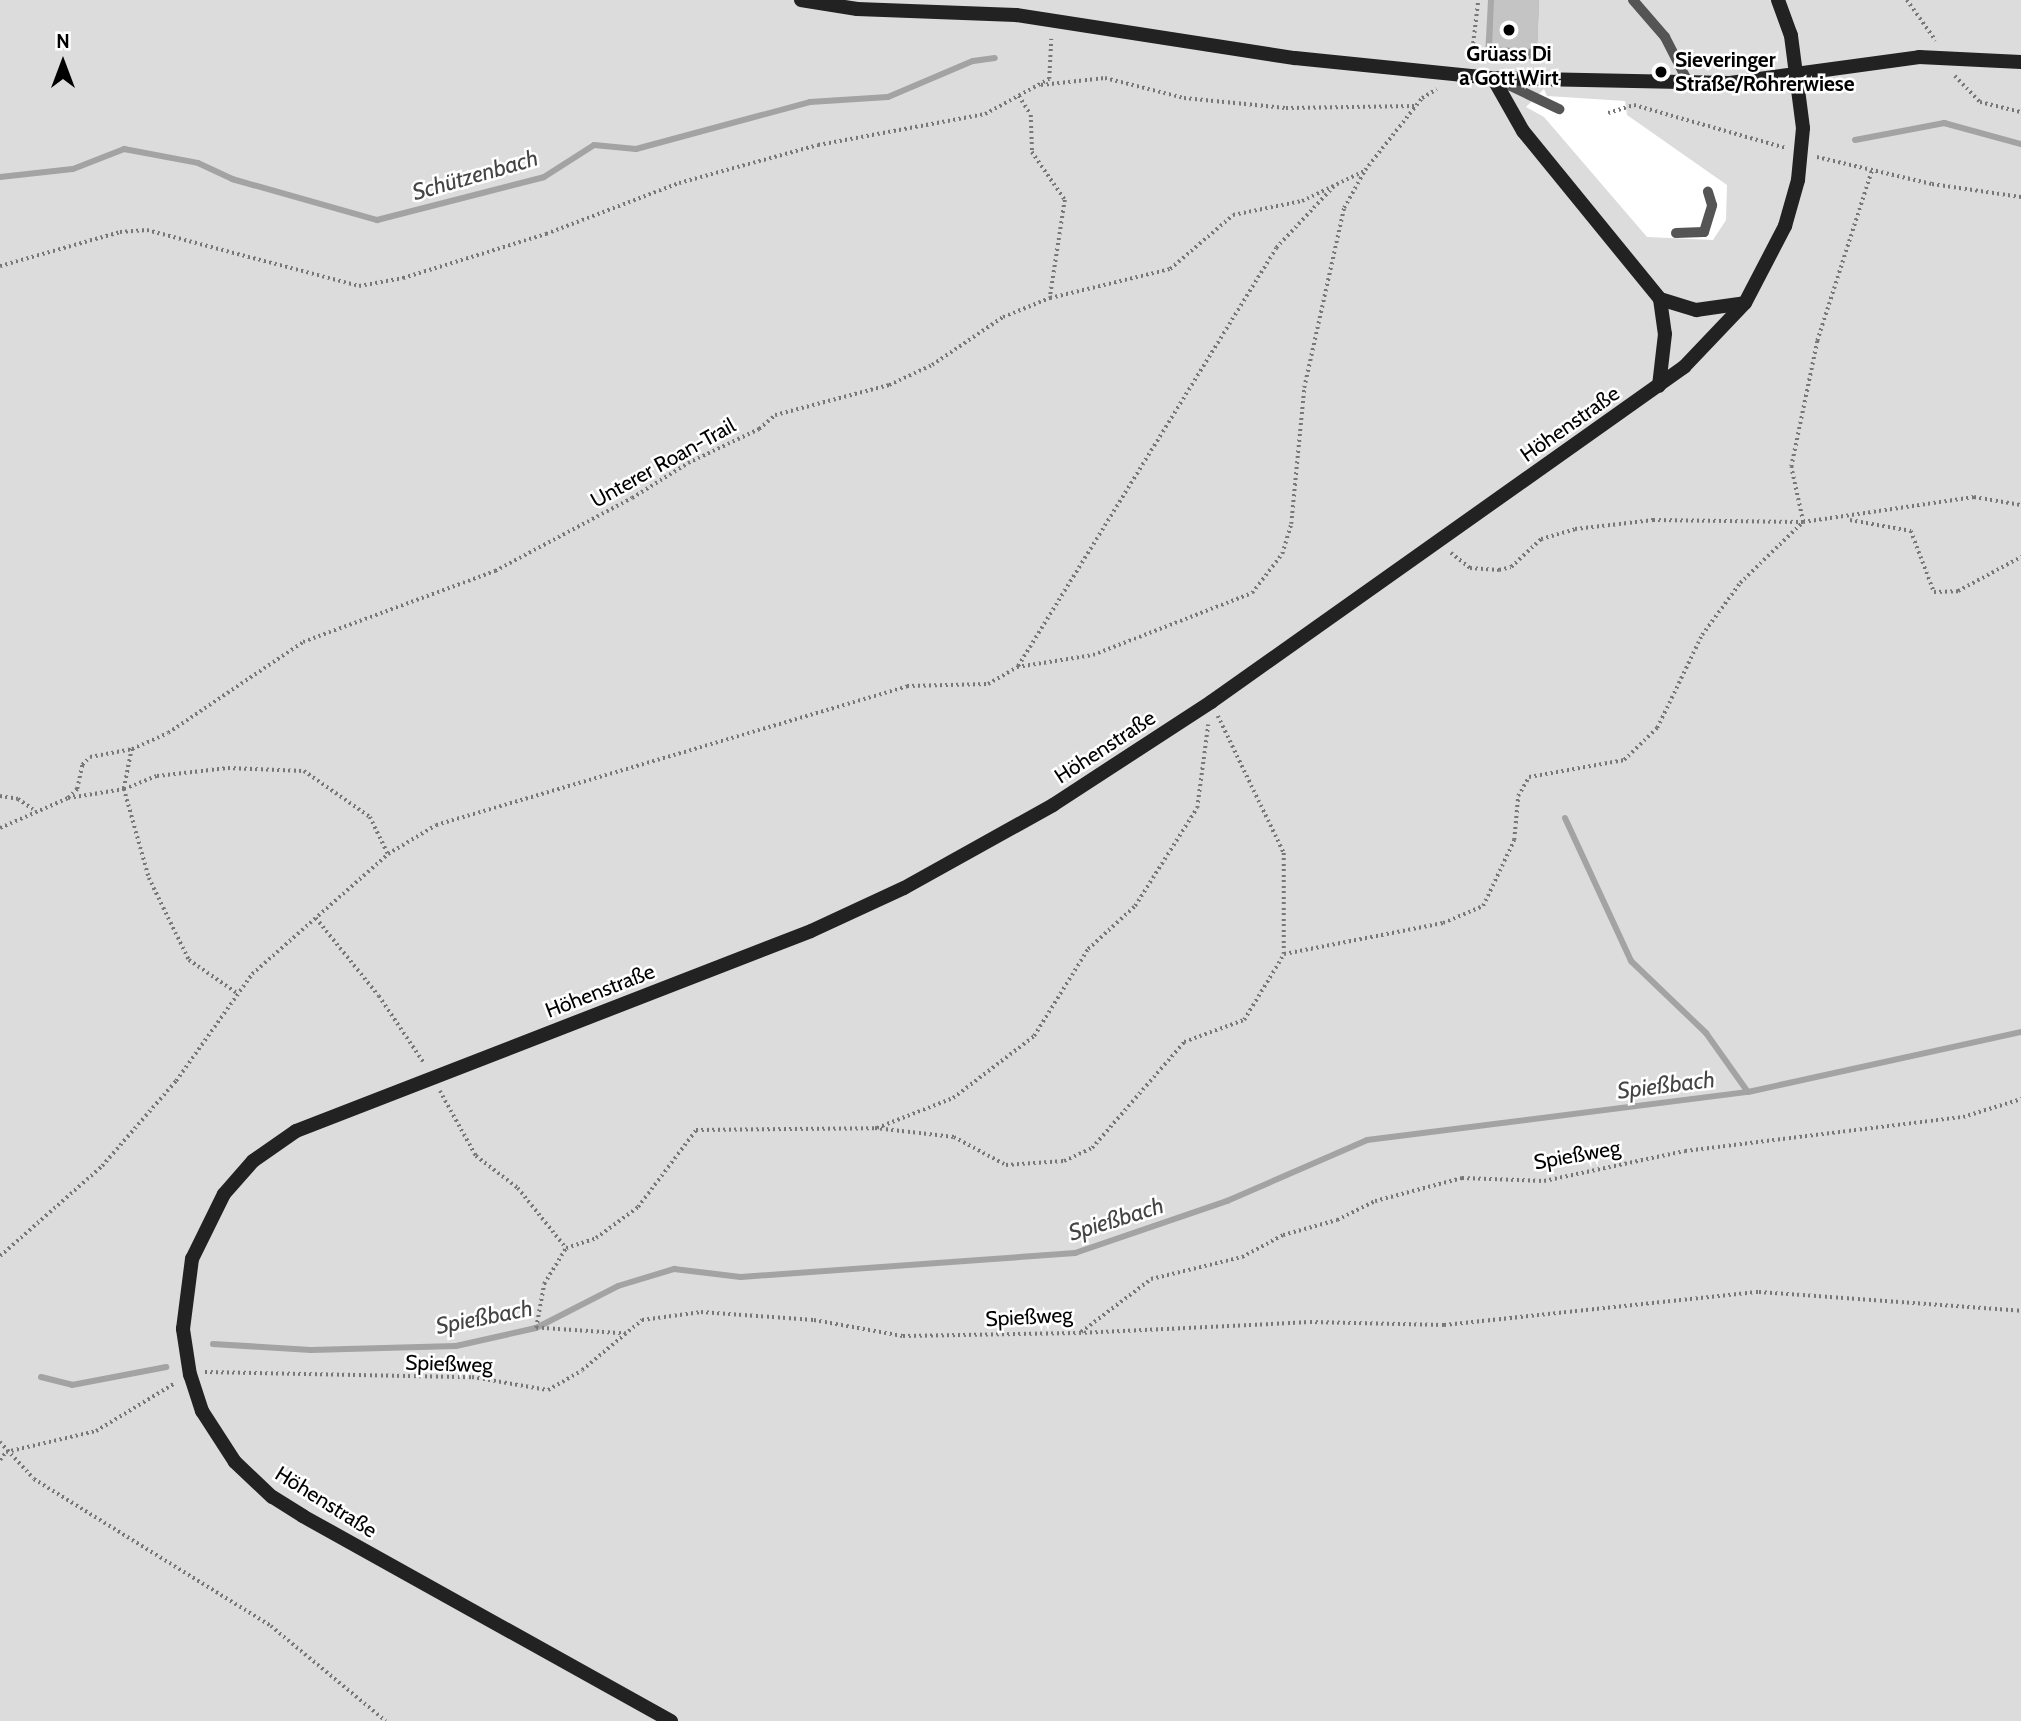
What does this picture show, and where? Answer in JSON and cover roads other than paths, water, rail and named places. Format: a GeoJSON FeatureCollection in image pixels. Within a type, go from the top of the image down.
{"type":"FeatureCollection","features":[{"type":"Feature","properties":{"kind":"street"},"geometry":{"type":"LineString","coordinates":[[801,0],[857,9],[1049,19],[1283,57],[1493,78],[1689,84],[1767,79],[1919,57],[2021,62]]}},
{"type":"Feature","properties":{"kind":"street","name":"Höhenstraße"},"geometry":{"type":"LineString","coordinates":[[671,1721],[272,1497],[220,1443],[190,1375],[183,1329],[189,1272],[210,1217],[239,1175],[296,1131],[724,967],[904,888],[1053,805],[1211,702],[1659,386],[1703,350],[1745,303],[1785,226],[1798,180],[1803,128],[1791,35],[1778,0]]}},
{"type":"Feature","properties":{"kind":"street"},"geometry":{"type":"LineString","coordinates":[[1493,78],[1523,131],[1660,299],[1665,334],[1659,386]]}},
{"type":"Feature","properties":{"kind":"street"},"geometry":{"type":"LineString","coordinates":[[1660,299],[1696,310],[1745,303]]}},
{"type":"Feature","properties":{"kind":"lane"},"geometry":{"type":"LineString","coordinates":[[1633,0],[1665,37],[1689,84]]}},
{"type":"Feature","properties":{"kind":"lane"},"geometry":{"type":"LineString","coordinates":[[1493,78],[1559,110]]}},
{"type":"Feature","properties":{"kind":"lane"},"geometry":{"type":"LineString","coordinates":[[1675,233],[1704,232],[1712,205],[1708,192]]}},
{"type":"Feature","properties":{"kind":"waterway","name":"Schützenbach"},"geometry":{"type":"LineString","coordinates":[[0,177],[73,169],[124,149],[198,163],[232,179],[377,220],[544,177],[594,145],[636,149],[810,102],[888,97],[973,61],[995,58]]}},
{"type":"Feature","properties":{"kind":"waterway"},"geometry":{"type":"LineString","coordinates":[[1855,140],[1944,123],[2021,144]]}},
{"type":"Feature","properties":{"kind":"waterway"},"geometry":{"type":"LineString","coordinates":[[1565,818],[1631,961],[1706,1033],[1748,1092]]}},
{"type":"Feature","properties":{"kind":"waterway","name":"Spießbach"},"geometry":{"type":"LineString","coordinates":[[213,1344],[311,1350],[456,1346],[536,1328],[618,1286],[674,1269],[741,1277],[1075,1253],[1227,1201],[1367,1140],[1748,1092],[2021,1032]]}},
{"type":"Feature","properties":{"kind":"waterway","name":"Spießbach"},"geometry":{"type":"LineString","coordinates":[[41,1377],[72,1385],[166,1367]]}},
{"type":"Feature","properties":{"kind":"place","name":"Grüass Di a Gott Wirt"},"geometry":{"type":"Point","coordinates":[1509,30]}},
{"type":"Feature","properties":{"kind":"place","name":"Sieveringer Straße/Rohrerwiese"},"geometry":{"type":"Point","coordinates":[1661,72]}}]}
